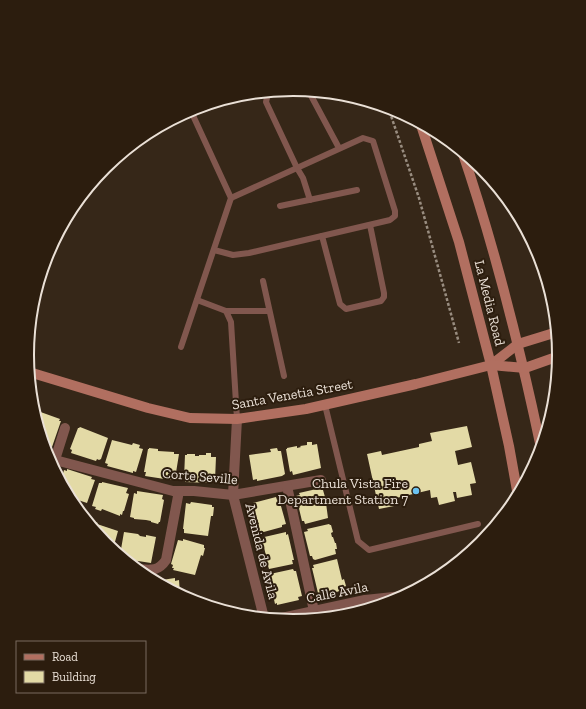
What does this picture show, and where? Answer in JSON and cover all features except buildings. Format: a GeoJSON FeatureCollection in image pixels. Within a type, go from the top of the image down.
{"type":"FeatureCollection","features":[{"type":"Feature","properties":{"kind":"main road","name":"La Media Road"},"geometry":{"type":"LineString","coordinates":[[423,130],[459,242],[491,365],[516,485]]}},
{"type":"Feature","properties":{"kind":"main road","name":"La Media Road"},"geometry":{"type":"LineString","coordinates":[[465,161],[488,234],[525,368],[539,436]]}},
{"type":"Feature","properties":{"kind":"main road","name":"Santa Venetia Street"},"geometry":{"type":"LineString","coordinates":[[491,365],[518,344],[551,334]]}},
{"type":"Feature","properties":{"kind":"main road","name":"Santa Venetia Street"},"geometry":{"type":"LineString","coordinates":[[35,374],[148,408],[190,418],[237,419],[324,405],[491,365],[525,368],[552,359]]}},
{"type":"Feature","properties":{"kind":"street","name":"Avenida de Avila"},"geometry":{"type":"LineString","coordinates":[[237,419],[233,495],[262,611]]}},
{"type":"Feature","properties":{"kind":"street"},"geometry":{"type":"LineString","coordinates":[[56,458],[65,428]]}},
{"type":"Feature","properties":{"kind":"street","name":"Corte Seville"},"geometry":{"type":"LineString","coordinates":[[59,464],[173,491],[194,491],[233,495],[321,480]]}},
{"type":"Feature","properties":{"kind":"street"},"geometry":{"type":"LineString","coordinates":[[287,486],[314,611]]}},
{"type":"Feature","properties":{"kind":"street"},"geometry":{"type":"LineString","coordinates":[[149,570],[162,567],[166,560],[179,491]]}},
{"type":"Feature","properties":{"kind":"street","name":"Calle Avila"},"geometry":{"type":"LineString","coordinates":[[303,613],[365,600],[380,598]]}},
{"type":"Feature","properties":{"kind":"lane"},"geometry":{"type":"LineString","coordinates":[[311,96],[339,148]]}},
{"type":"Feature","properties":{"kind":"lane"},"geometry":{"type":"LineString","coordinates":[[267,97],[266,102],[303,178],[310,200]]}},
{"type":"Feature","properties":{"kind":"lane"},"geometry":{"type":"LineString","coordinates":[[181,347],[231,198],[193,116]]}},
{"type":"Feature","properties":{"kind":"lane"},"geometry":{"type":"LineString","coordinates":[[214,250],[233,255],[370,225],[390,220],[395,216],[395,211],[372,141],[363,138],[231,198]]}},
{"type":"Feature","properties":{"kind":"lane"},"geometry":{"type":"LineString","coordinates":[[280,206],[357,190]]}},
{"type":"Feature","properties":{"kind":"lane"},"geometry":{"type":"LineString","coordinates":[[322,236],[340,304],[346,309],[381,301],[384,297],[384,293],[370,225]]}},
{"type":"Feature","properties":{"kind":"lane"},"geometry":{"type":"LineString","coordinates":[[263,281],[284,376]]}},
{"type":"Feature","properties":{"kind":"lane"},"geometry":{"type":"LineString","coordinates":[[197,300],[226,311],[269,311]]}},
{"type":"Feature","properties":{"kind":"lane"},"geometry":{"type":"LineString","coordinates":[[226,311],[231,322],[237,419]]}},
{"type":"Feature","properties":{"kind":"lane"},"geometry":{"type":"LineString","coordinates":[[324,405],[358,541],[369,550],[478,524]]}},
{"type":"Feature","properties":{"kind":"path"},"geometry":{"type":"LineString","coordinates":[[391,114],[419,198],[459,343]]}},
{"type":"Feature","properties":{"kind":"place","name":"Chula Vista Fire Department Station 7"},"geometry":{"type":"Point","coordinates":[416,491]}}]}
